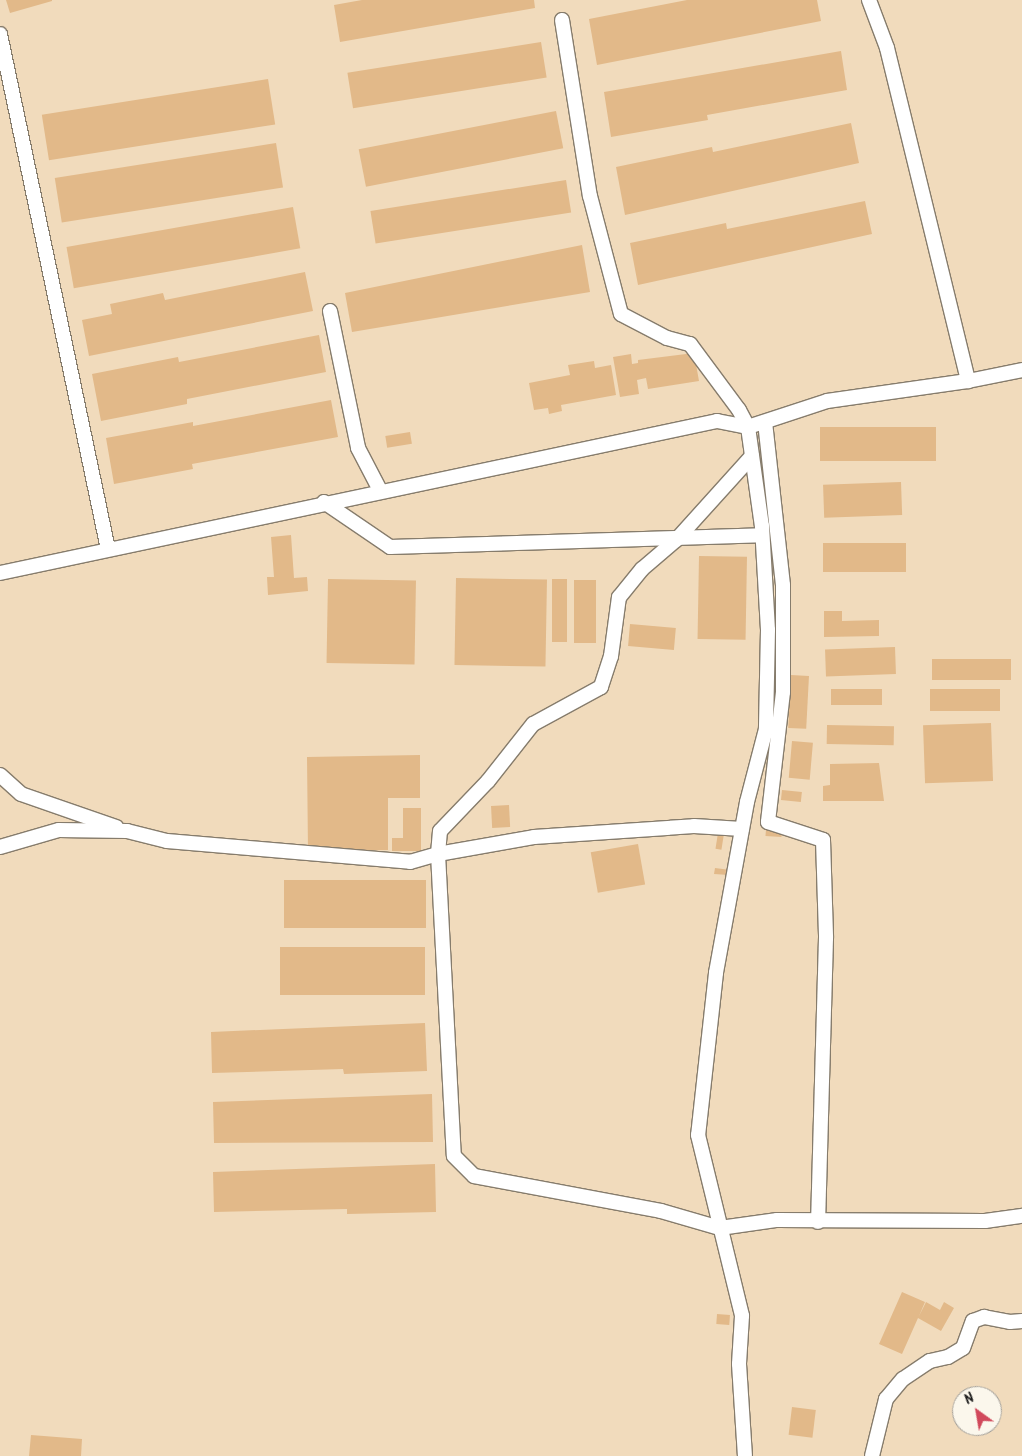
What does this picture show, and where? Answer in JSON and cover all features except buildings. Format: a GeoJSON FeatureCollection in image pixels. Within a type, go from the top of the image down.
{"type":"FeatureCollection","features":[{"type":"Feature","properties":{"kind":"street"},"geometry":{"type":"LineString","coordinates":[[869,0],[887,48],[968,381]]}},
{"type":"Feature","properties":{"kind":"street"},"geometry":{"type":"LineString","coordinates":[[562,20],[590,196],[621,314],[667,338],[690,344],[740,410],[748,427],[752,456],[762,535],[768,630],[766,729],[742,829],[716,974],[698,1134],[742,1316],[739,1364],[745,1456]]}},
{"type":"Feature","properties":{"kind":"street"},"geometry":{"type":"LineString","coordinates":[[0,34],[108,549]]}},
{"type":"Feature","properties":{"kind":"street"},"geometry":{"type":"LineString","coordinates":[[330,311],[358,448],[380,490]]}},
{"type":"Feature","properties":{"kind":"street"},"geometry":{"type":"LineString","coordinates":[[0,573],[380,490],[717,420],[748,427],[827,401],[968,381],[1022,370]]}},
{"type":"Feature","properties":{"kind":"street"},"geometry":{"type":"LineString","coordinates":[[765,422],[783,585],[783,692],[768,822],[823,840],[826,938],[818,1222]]}},
{"type":"Feature","properties":{"kind":"street"},"geometry":{"type":"LineString","coordinates":[[752,456],[676,540],[642,569],[619,597],[611,656],[601,687],[533,724],[488,781],[440,831],[438,854],[454,1156],[474,1176],[661,1211],[720,1228],[777,1220],[818,1222],[986,1221],[1022,1216]]}},
{"type":"Feature","properties":{"kind":"street"},"geometry":{"type":"LineString","coordinates":[[324,502],[390,548],[676,540],[762,535]]}},
{"type":"Feature","properties":{"kind":"street"},"geometry":{"type":"LineString","coordinates":[[0,775],[21,794],[167,842],[305,855],[410,862],[438,854],[534,837],[694,826],[742,829]]}},
{"type":"Feature","properties":{"kind":"street"},"geometry":{"type":"LineString","coordinates":[[0,847],[59,830],[127,830]]}},
{"type":"Feature","properties":{"kind":"street"},"geometry":{"type":"LineString","coordinates":[[872,1456],[886,1399],[903,1379],[930,1361],[948,1357],[963,1348],[973,1321],[984,1316],[1010,1322],[1022,1321]]}}]}
